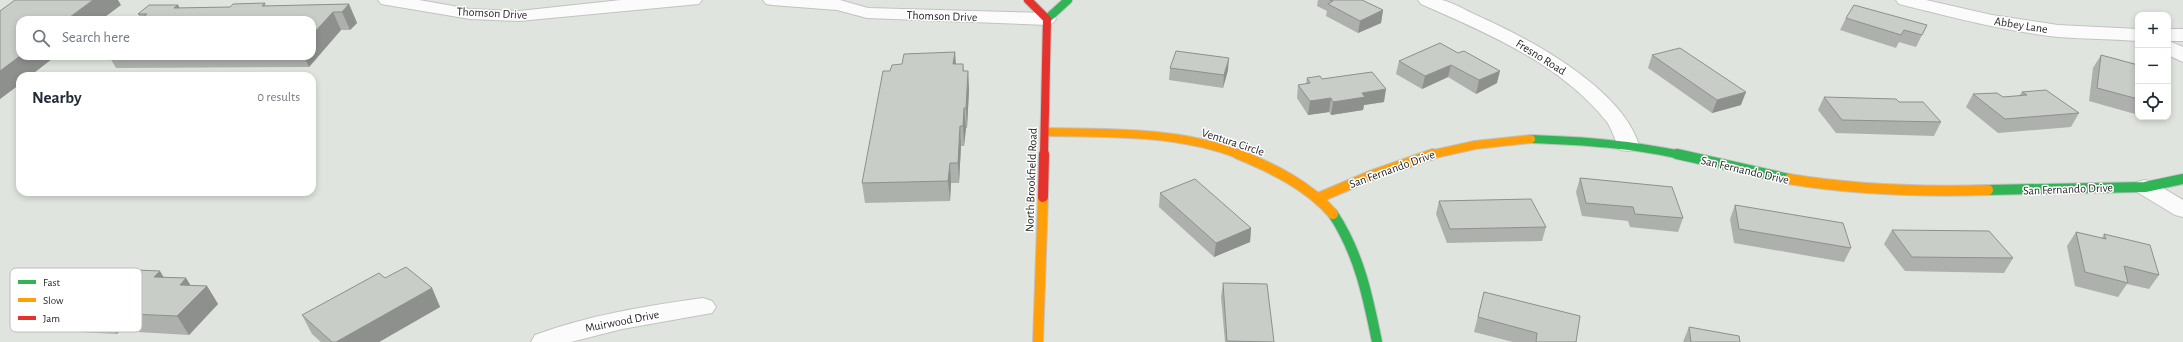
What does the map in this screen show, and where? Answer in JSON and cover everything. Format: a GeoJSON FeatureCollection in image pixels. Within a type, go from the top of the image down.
{"type":"FeatureCollection","features":[{"type":"Feature","properties":{"kind":"street","name":"Thomson Drive"},"geometry":{"type":"LineString","coordinates":[[387,0],[470,14],[519,16],[654,2],[693,0]]}},
{"type":"Feature","properties":{"kind":"street","name":"Thomson Drive"},"geometry":{"type":"LineString","coordinates":[[772,0],[838,5],[867,13],[1047,19]]}},
{"type":"Feature","properties":{"kind":"street","name":"Thomson Drive"},"geometry":{"type":"LineString","coordinates":[[838,5],[866,0]]}},
{"type":"Feature","properties":{"kind":"street"},"geometry":{"type":"LineString","coordinates":[[1028,0],[1047,19],[1068,0]]}},
{"type":"Feature","properties":{"kind":"street","name":"Fresno Road"},"geometry":{"type":"LineString","coordinates":[[1427,0],[1513,39],[1572,77],[1608,112],[1625,133],[1628,145]]}},
{"type":"Feature","properties":{"kind":"street","name":"Abbey Lane"},"geometry":{"type":"LineString","coordinates":[[1905,0],[1982,19],[2022,26],[2080,33],[2135,35]]}},
{"type":"Feature","properties":{"kind":"street","name":"North Brookfield Road"},"geometry":{"type":"LineString","coordinates":[[1038,342],[1047,19]]}},
{"type":"Feature","properties":{"kind":"street"},"geometry":{"type":"LineString","coordinates":[[2171,35],[2183,35]]}},
{"type":"Feature","properties":{"kind":"street"},"geometry":{"type":"LineString","coordinates":[[2171,48],[2183,56]]}},
{"type":"Feature","properties":{"kind":"street","name":"Ventura Circle"},"geometry":{"type":"LineString","coordinates":[[1045,132],[1148,135],[1183,139],[1238,154],[1273,168],[1296,182],[1318,198],[1336,218],[1357,260],[1366,286],[1377,342]]}},
{"type":"Feature","properties":{"kind":"street","name":"San Fernando Drive"},"geometry":{"type":"LineString","coordinates":[[1318,198],[1417,158],[1477,144],[1550,140],[1628,145],[1667,151],[1780,178],[1845,188],[1919,192],[2145,187],[2183,179]]}},
{"type":"Feature","properties":{"kind":"street"},"geometry":{"type":"LineString","coordinates":[[2145,187],[2183,210]]}},
{"type":"Feature","properties":{"kind":"street","name":"Muirwood Drive"},"geometry":{"type":"LineString","coordinates":[[544,342],[571,331],[610,321],[703,307]]}},
{"type":"Feature","properties":{"kind":"building"},"geometry":{"type":"Polygon","coordinates":[[[15,0],[93,0],[71,16],[16,16],[16,59],[0,71],[0,11],[15,0]]]}},
{"type":"Feature","properties":{"kind":"building"},"geometry":{"type":"Polygon","coordinates":[[[1330,0],[1362,0],[1383,10],[1360,21],[1328,4],[1333,1],[1330,0]]]}},
{"type":"Feature","properties":{"kind":"building"},"geometry":{"type":"Polygon","coordinates":[[[265,3],[262,6],[349,4],[342,12],[333,12],[316,31],[316,16],[144,16],[147,14],[138,14],[149,5],[178,5],[174,8],[230,7],[233,4],[265,3]]]}},
{"type":"Feature","properties":{"kind":"building"},"geometry":{"type":"Polygon","coordinates":[[[1854,5],[1927,25],[1922,35],[1904,30],[1901,35],[1846,18],[1854,5]]]}},
{"type":"Feature","properties":{"kind":"building"},"geometry":{"type":"Polygon","coordinates":[[[1440,43],[1458,53],[1464,51],[1500,71],[1479,80],[1451,65],[1425,76],[1399,61],[1440,43]]]}},
{"type":"Feature","properties":{"kind":"building"},"geometry":{"type":"Polygon","coordinates":[[[1680,48],[1746,92],[1717,100],[1652,55],[1680,48]]]}},
{"type":"Feature","properties":{"kind":"building"},"geometry":{"type":"Polygon","coordinates":[[[1176,51],[1229,58],[1224,75],[1170,68],[1176,51]]]}},
{"type":"Feature","properties":{"kind":"building"},"geometry":{"type":"Polygon","coordinates":[[[955,52],[953,64],[963,64],[963,71],[968,71],[966,108],[964,108],[963,126],[960,126],[958,163],[950,163],[948,181],[862,183],[883,71],[890,71],[892,65],[902,64],[904,54],[955,52]]]}},
{"type":"Feature","properties":{"kind":"building"},"geometry":{"type":"Polygon","coordinates":[[[2101,55],[2135,64],[2135,98],[2097,88],[2101,55]]]}},
{"type":"Feature","properties":{"kind":"building"},"geometry":{"type":"Polygon","coordinates":[[[1372,72],[1386,89],[1362,93],[1365,97],[1333,102],[1331,98],[1310,101],[1298,85],[1310,83],[1307,78],[1320,76],[1322,79],[1372,72]]]}},
{"type":"Feature","properties":{"kind":"building"},"geometry":{"type":"Polygon","coordinates":[[[2046,90],[2079,113],[2005,119],[1973,94],[1997,93],[2003,97],[2027,95],[2022,92],[2046,90]]]}},
{"type":"Feature","properties":{"kind":"building"},"geometry":{"type":"Polygon","coordinates":[[[1824,97],[1896,99],[1899,102],[1923,102],[1941,122],[1842,120],[1824,97]]]}},
{"type":"Feature","properties":{"kind":"building"},"geometry":{"type":"Polygon","coordinates":[[[1580,178],[1672,187],[1683,218],[1635,214],[1633,207],[1586,203],[1580,178]]]}},
{"type":"Feature","properties":{"kind":"building"},"geometry":{"type":"Polygon","coordinates":[[[1195,179],[1251,228],[1216,243],[1160,193],[1195,179]]]}},
{"type":"Feature","properties":{"kind":"building"},"geometry":{"type":"Polygon","coordinates":[[[1531,199],[1546,227],[1450,229],[1439,201],[1531,199]]]}},
{"type":"Feature","properties":{"kind":"building"},"geometry":{"type":"Polygon","coordinates":[[[1735,205],[1843,223],[1851,248],[1739,229],[1735,205]]]}},
{"type":"Feature","properties":{"kind":"building"},"geometry":{"type":"Polygon","coordinates":[[[1892,230],[1989,231],[2013,258],[1912,257],[1892,230]]]}},
{"type":"Feature","properties":{"kind":"building"},"geometry":{"type":"Polygon","coordinates":[[[2076,232],[2106,239],[2104,234],[2150,245],[2159,275],[2124,266],[2128,283],[2085,272],[2076,232]]]}},
{"type":"Feature","properties":{"kind":"building"},"geometry":{"type":"Polygon","coordinates":[[[406,267],[432,288],[336,342],[332,342],[302,315],[379,273],[385,278],[406,267]]]}},
{"type":"Feature","properties":{"kind":"building"},"geometry":{"type":"Polygon","coordinates":[[[142,270],[160,271],[154,277],[186,278],[180,285],[207,286],[177,316],[142,314],[142,270]]]}},
{"type":"Feature","properties":{"kind":"building"},"geometry":{"type":"Polygon","coordinates":[[[1223,283],[1267,284],[1274,342],[1227,341],[1223,283]]]}},
{"type":"Feature","properties":{"kind":"building"},"geometry":{"type":"Polygon","coordinates":[[[1484,292],[1580,316],[1576,342],[1536,342],[1537,333],[1478,317],[1484,292]]]}},
{"type":"Feature","properties":{"kind":"building"},"geometry":{"type":"Polygon","coordinates":[[[1689,327],[1739,336],[1740,342],[1691,342],[1689,327]]]}},
{"type":"Feature","properties":{"kind":"traffic: fast"},"geometry":{"type":"LineString","coordinates":[[1047,19],[1068,0]]}},
{"type":"Feature","properties":{"kind":"traffic: fast"},"geometry":{"type":"LineString","coordinates":[[1531,139],[1596,141],[1643,147],[1789,179]]}},
{"type":"Feature","properties":{"kind":"traffic: fast"},"geometry":{"type":"LineString","coordinates":[[1988,190],[2145,187],[2183,179]]}},
{"type":"Feature","properties":{"kind":"traffic: fast"},"geometry":{"type":"LineString","coordinates":[[1333,214],[1342,228],[1357,259],[1367,292],[1377,342]]}},
{"type":"Feature","properties":{"kind":"traffic: slow"},"geometry":{"type":"LineString","coordinates":[[1045,132],[1109,134],[1173,139],[1235,153],[1265,165],[1299,184],[1319,200],[1333,214]]}},
{"type":"Feature","properties":{"kind":"traffic: slow"},"geometry":{"type":"LineString","coordinates":[[1318,198],[1395,166],[1448,150],[1503,141],[1531,139]]}},
{"type":"Feature","properties":{"kind":"traffic: slow"},"geometry":{"type":"LineString","coordinates":[[1789,179],[1863,189],[1938,191],[1988,190]]}},
{"type":"Feature","properties":{"kind":"traffic: slow"},"geometry":{"type":"LineString","coordinates":[[1038,342],[1043,197]]}},
{"type":"Feature","properties":{"kind":"traffic: jam"},"geometry":{"type":"LineString","coordinates":[[1028,0],[1047,19],[1043,197]]}}]}
